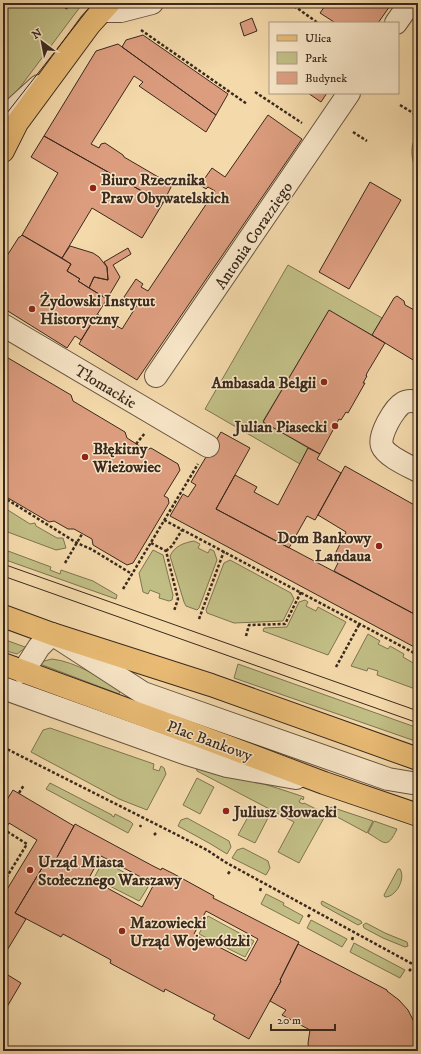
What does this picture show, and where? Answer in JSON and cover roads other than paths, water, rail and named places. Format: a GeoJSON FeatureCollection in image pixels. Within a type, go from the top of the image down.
{"type":"FeatureCollection","features":[{"type":"Feature","properties":{"kind":"main road"},"geometry":{"type":"LineString","coordinates":[[3,151],[17,123],[90,24],[106,7]]}},
{"type":"Feature","properties":{"kind":"main road"},"geometry":{"type":"LineString","coordinates":[[3,616],[52,634],[212,685],[418,759]]}},
{"type":"Feature","properties":{"kind":"main road","name":"Plac Bankowy"},"geometry":{"type":"LineString","coordinates":[[3,664],[324,783],[412,812]]}},
{"type":"Feature","properties":{"kind":"street"},"geometry":{"type":"LineString","coordinates":[[106,7],[121,11],[152,3]]}},
{"type":"Feature","properties":{"kind":"street"},"geometry":{"type":"LineString","coordinates":[[397,22],[410,3]]}},
{"type":"Feature","properties":{"kind":"street"},"geometry":{"type":"LineString","coordinates":[[3,119],[57,68]]}},
{"type":"Feature","properties":{"kind":"street","name":"Antonia Corazziego"},"geometry":{"type":"LineString","coordinates":[[156,376],[348,94]]}},
{"type":"Feature","properties":{"kind":"street","name":"Tłomackie"},"geometry":{"type":"LineString","coordinates":[[3,325],[208,446]]}},
{"type":"Feature","properties":{"kind":"street"},"geometry":{"type":"LineString","coordinates":[[418,402],[409,400],[403,402],[397,408],[384,429],[382,437],[382,446],[388,453],[418,471]]}},
{"type":"Feature","properties":{"kind":"street"},"geometry":{"type":"LineString","coordinates":[[23,672],[39,647],[52,634],[143,693],[388,779],[418,784]]}},
{"type":"Feature","properties":{"kind":"street"},"geometry":{"type":"LineString","coordinates":[[3,688],[187,754],[227,766],[324,783]]}},
{"type":"Feature","properties":{"kind":"tram line"},"geometry":{"type":"LineString","coordinates":[[3,118],[93,3]]}},
{"type":"Feature","properties":{"kind":"tram line"},"geometry":{"type":"LineString","coordinates":[[3,564],[418,711]]}},
{"type":"Feature","properties":{"kind":"tram line"},"geometry":{"type":"LineString","coordinates":[[3,576],[418,723]]}},
{"type":"Feature","properties":{"kind":"place","name":"Biuro Rzecznika Praw Obywatelskich"},"geometry":{"type":"Point","coordinates":[93,188]}},
{"type":"Feature","properties":{"kind":"place","name":"Żydowski Instytut Historyczny"},"geometry":{"type":"Point","coordinates":[32,309]}},
{"type":"Feature","properties":{"kind":"place","name":"Ambasada Belgii"},"geometry":{"type":"Point","coordinates":[324,382]}},
{"type":"Feature","properties":{"kind":"place","name":"Julian Piasecki"},"geometry":{"type":"Point","coordinates":[335,426]}},
{"type":"Feature","properties":{"kind":"place","name":"Błękitny Wieżowiec"},"geometry":{"type":"Point","coordinates":[85,457]}},
{"type":"Feature","properties":{"kind":"place","name":"Dom Bankowy Landaua"},"geometry":{"type":"Point","coordinates":[379,546]}},
{"type":"Feature","properties":{"kind":"place","name":"Juliusz Słowacki"},"geometry":{"type":"Point","coordinates":[226,811]}},
{"type":"Feature","properties":{"kind":"place","name":"Urząd Miasta Stołecznego Warszawy"},"geometry":{"type":"Point","coordinates":[30,870]}},
{"type":"Feature","properties":{"kind":"place","name":"Mazowiecki Urząd Wojewódzki"},"geometry":{"type":"Point","coordinates":[122,931]}}]}
